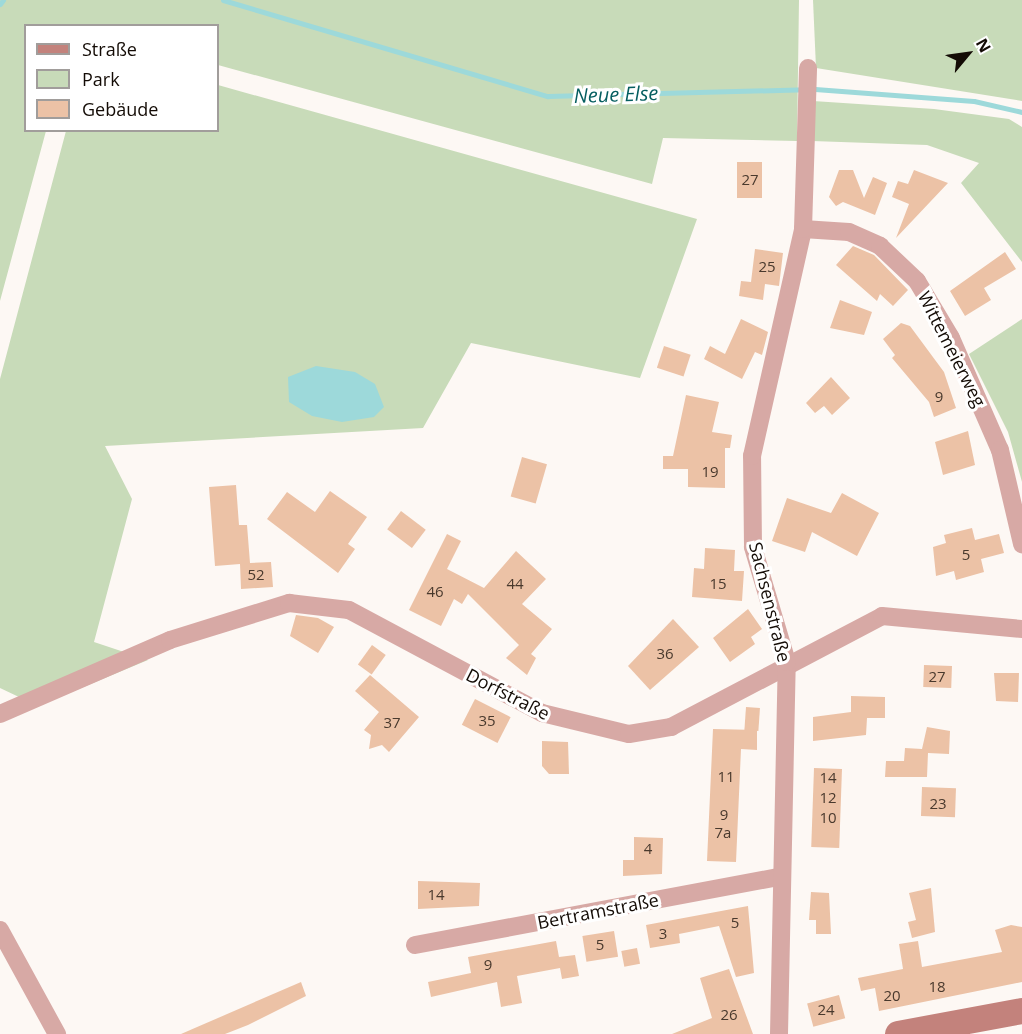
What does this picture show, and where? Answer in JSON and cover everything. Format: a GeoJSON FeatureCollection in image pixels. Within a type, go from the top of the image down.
{"type":"FeatureCollection","features":[{"type":"Feature","properties":{"kind":"main road"},"geometry":{"type":"LineString","coordinates":[[898,1034],[1022,1011]]}},
{"type":"Feature","properties":{"kind":"street","name":"Sachsenstraße"},"geometry":{"type":"LineString","coordinates":[[780,1034],[787,662],[753,547],[752,456],[803,229],[808,68]]}},
{"type":"Feature","properties":{"kind":"street","name":"Wittemeierweg"},"geometry":{"type":"LineString","coordinates":[[803,229],[849,232],[880,246],[917,281],[951,338],[996,440],[1022,544]]}},
{"type":"Feature","properties":{"kind":"street","name":"Dorfstraße"},"geometry":{"type":"LineString","coordinates":[[0,714],[170,640],[289,603],[360,614],[542,713],[629,734],[671,727],[787,662],[882,616],[1022,629]]}},
{"type":"Feature","properties":{"kind":"street","name":"Bertramstraße"},"geometry":{"type":"LineString","coordinates":[[415,945],[782,876]]}},
{"type":"Feature","properties":{"kind":"street"},"geometry":{"type":"LineString","coordinates":[[0,930],[57,1034]]}},
{"type":"Feature","properties":{"kind":"green space"},"geometry":{"type":"Polygon","coordinates":[[[0,0],[799,0],[797,141],[663,138],[652,184],[219,65],[219,24],[24,24],[24,132],[46,132],[0,301],[0,0]]]}},
{"type":"Feature","properties":{"kind":"green space"},"geometry":{"type":"Polygon","coordinates":[[[813,0],[1022,0],[1022,101],[816,68],[813,0]]]}},
{"type":"Feature","properties":{"kind":"green space"},"geometry":{"type":"Polygon","coordinates":[[[219,85],[697,219],[640,378],[471,343],[423,428],[105,446],[132,499],[94,642],[148,660],[38,706],[0,688],[0,379],[66,132],[219,132],[219,85]]]}},
{"type":"Feature","properties":{"kind":"green space"},"geometry":{"type":"Polygon","coordinates":[[[813,101],[934,109],[1009,119],[1022,127],[1022,262],[961,183],[979,163],[927,145],[812,141],[813,101]]]}},
{"type":"Feature","properties":{"kind":"green space"},"geometry":{"type":"Polygon","coordinates":[[[1022,319],[1022,482],[1008,432],[969,354],[1022,319]]]}},
{"type":"Feature","properties":{"kind":"water"},"geometry":{"type":"Polygon","coordinates":[[[316,366],[355,372],[375,384],[384,407],[374,417],[342,422],[312,416],[289,402],[288,377],[316,366]]]}},
{"type":"Feature","properties":{"kind":"building"},"geometry":{"type":"Polygon","coordinates":[[[737,162],[762,162],[762,198],[737,198],[737,162]]]}},
{"type":"Feature","properties":{"kind":"building"},"geometry":{"type":"Polygon","coordinates":[[[839,170],[853,170],[864,198],[873,177],[887,183],[875,215],[843,202],[836,206],[829,197],[839,170]]]}},
{"type":"Feature","properties":{"kind":"building"},"geometry":{"type":"Polygon","coordinates":[[[914,170],[948,183],[896,238],[909,204],[892,197],[898,181],[908,184],[914,170]]]}},
{"type":"Feature","properties":{"kind":"building"},"geometry":{"type":"Polygon","coordinates":[[[853,246],[874,255],[908,290],[893,306],[880,294],[877,301],[836,265],[853,246]]]}},
{"type":"Feature","properties":{"kind":"building"},"geometry":{"type":"Polygon","coordinates":[[[755,249],[783,253],[779,286],[765,284],[763,300],[739,296],[741,281],[751,282],[755,249]]]}},
{"type":"Feature","properties":{"kind":"building"},"geometry":{"type":"Polygon","coordinates":[[[1005,252],[1016,269],[984,288],[991,300],[965,316],[950,291],[1005,252]]]}},
{"type":"Feature","properties":{"kind":"building"},"geometry":{"type":"Polygon","coordinates":[[[840,300],[872,312],[864,335],[830,328],[840,300]]]}},
{"type":"Feature","properties":{"kind":"building"},"geometry":{"type":"Polygon","coordinates":[[[741,319],[768,332],[762,355],[755,352],[742,379],[704,359],[710,346],[725,354],[741,319]]]}},
{"type":"Feature","properties":{"kind":"building"},"geometry":{"type":"Polygon","coordinates":[[[901,323],[910,326],[944,372],[956,408],[934,417],[929,402],[892,358],[895,355],[883,339],[901,323]]]}},
{"type":"Feature","properties":{"kind":"building"},"geometry":{"type":"Polygon","coordinates":[[[664,346],[691,355],[684,377],[657,368],[664,346]]]}},
{"type":"Feature","properties":{"kind":"building"},"geometry":{"type":"Polygon","coordinates":[[[831,377],[850,398],[832,415],[824,406],[815,413],[806,403],[831,377]]]}},
{"type":"Feature","properties":{"kind":"building"},"geometry":{"type":"Polygon","coordinates":[[[686,395],[719,402],[712,432],[732,435],[730,448],[725,448],[725,488],[688,487],[688,469],[663,469],[663,456],[673,456],[686,395]]]}},
{"type":"Feature","properties":{"kind":"building"},"geometry":{"type":"Polygon","coordinates":[[[968,431],[975,465],[943,475],[935,442],[968,431]]]}},
{"type":"Feature","properties":{"kind":"building"},"geometry":{"type":"Polygon","coordinates":[[[522,457],[547,464],[536,504],[511,496],[522,457]]]}},
{"type":"Feature","properties":{"kind":"building"},"geometry":{"type":"Polygon","coordinates":[[[236,485],[239,525],[247,525],[250,563],[271,562],[273,587],[241,589],[240,564],[215,566],[209,487],[236,485]]]}},
{"type":"Feature","properties":{"kind":"building"},"geometry":{"type":"Polygon","coordinates":[[[330,491],[367,517],[348,544],[355,549],[338,573],[267,519],[287,492],[315,512],[330,491]]]}},
{"type":"Feature","properties":{"kind":"building"},"geometry":{"type":"Polygon","coordinates":[[[842,493],[879,513],[857,556],[812,532],[805,552],[772,541],[787,498],[831,513],[842,493]]]}},
{"type":"Feature","properties":{"kind":"building"},"geometry":{"type":"Polygon","coordinates":[[[401,511],[426,530],[412,548],[387,529],[401,511]]]}},
{"type":"Feature","properties":{"kind":"building"},"geometry":{"type":"Polygon","coordinates":[[[972,528],[975,540],[999,534],[1004,553],[981,559],[984,572],[956,580],[954,571],[936,576],[933,547],[946,543],[944,535],[972,528]]]}},
{"type":"Feature","properties":{"kind":"building"},"geometry":{"type":"Polygon","coordinates":[[[447,534],[461,541],[447,569],[484,588],[516,551],[546,579],[522,604],[552,629],[531,654],[536,658],[527,675],[506,658],[519,645],[468,594],[462,604],[454,599],[441,626],[409,610],[447,534]]]}},
{"type":"Feature","properties":{"kind":"building"},"geometry":{"type":"Polygon","coordinates":[[[705,548],[735,550],[734,571],[744,571],[742,601],[692,597],[694,568],[704,569],[705,548]]]}},
{"type":"Feature","properties":{"kind":"building"},"geometry":{"type":"Polygon","coordinates":[[[748,609],[762,629],[751,637],[755,644],[730,662],[713,638],[748,609]]]}},
{"type":"Feature","properties":{"kind":"building"},"geometry":{"type":"Polygon","coordinates":[[[296,615],[318,618],[334,627],[318,653],[290,636],[296,615]]]}},
{"type":"Feature","properties":{"kind":"building"},"geometry":{"type":"Polygon","coordinates":[[[673,619],[699,647],[650,690],[628,666],[673,619]]]}},
{"type":"Feature","properties":{"kind":"building"},"geometry":{"type":"Polygon","coordinates":[[[372,645],[386,655],[372,674],[358,664],[372,645]]]}},
{"type":"Feature","properties":{"kind":"building"},"geometry":{"type":"Polygon","coordinates":[[[924,665],[952,666],[951,688],[923,687],[924,665]]]}},
{"type":"Feature","properties":{"kind":"building"},"geometry":{"type":"Polygon","coordinates":[[[994,673],[1019,673],[1018,702],[996,701],[994,673]]]}},
{"type":"Feature","properties":{"kind":"building"},"geometry":{"type":"Polygon","coordinates":[[[370,675],[419,717],[389,752],[382,745],[369,749],[371,735],[364,730],[379,712],[355,691],[370,675]]]}},
{"type":"Feature","properties":{"kind":"building"},"geometry":{"type":"Polygon","coordinates":[[[851,696],[885,697],[885,718],[867,718],[866,735],[813,741],[813,717],[851,712],[851,696]]]}},
{"type":"Feature","properties":{"kind":"building"},"geometry":{"type":"Polygon","coordinates":[[[475,699],[511,717],[497,743],[462,725],[475,699]]]}},
{"type":"Feature","properties":{"kind":"building"},"geometry":{"type":"Polygon","coordinates":[[[746,707],[760,708],[758,731],[744,730],[746,707]]]}},
{"type":"Feature","properties":{"kind":"building"},"geometry":{"type":"Polygon","coordinates":[[[927,727],[950,731],[949,754],[928,753],[927,777],[885,777],[886,761],[904,761],[905,748],[922,749],[927,727]]]}},
{"type":"Feature","properties":{"kind":"building"},"geometry":{"type":"Polygon","coordinates":[[[713,729],[757,730],[757,750],[741,749],[736,862],[707,861],[713,729]]]}},
{"type":"Feature","properties":{"kind":"building"},"geometry":{"type":"Polygon","coordinates":[[[542,741],[568,742],[569,774],[549,774],[542,766],[542,741]]]}},
{"type":"Feature","properties":{"kind":"building"},"geometry":{"type":"Polygon","coordinates":[[[814,768],[842,769],[839,848],[811,847],[814,768]]]}},
{"type":"Feature","properties":{"kind":"building"},"geometry":{"type":"Polygon","coordinates":[[[922,787],[956,788],[955,817],[921,816],[922,787]]]}},
{"type":"Feature","properties":{"kind":"building"},"geometry":{"type":"Polygon","coordinates":[[[634,837],[663,838],[662,874],[623,876],[623,860],[634,860],[634,837]]]}},
{"type":"Feature","properties":{"kind":"building"},"geometry":{"type":"Polygon","coordinates":[[[418,881],[480,883],[479,906],[418,909],[418,881]]]}},
{"type":"Feature","properties":{"kind":"building"},"geometry":{"type":"Polygon","coordinates":[[[931,888],[935,932],[912,938],[908,922],[916,920],[909,893],[931,888]]]}},
{"type":"Feature","properties":{"kind":"building"},"geometry":{"type":"Polygon","coordinates":[[[811,892],[829,893],[831,934],[816,934],[816,920],[809,920],[811,892]]]}},
{"type":"Feature","properties":{"kind":"building"},"geometry":{"type":"Polygon","coordinates":[[[748,906],[754,973],[736,977],[719,926],[679,934],[680,943],[650,948],[646,925],[748,906]]]}},
{"type":"Feature","properties":{"kind":"building"},"geometry":{"type":"Polygon","coordinates":[[[1011,925],[1022,927],[1022,982],[879,1011],[875,988],[861,991],[858,978],[903,969],[899,944],[918,941],[922,967],[1002,952],[995,930],[1011,925]]]}},
{"type":"Feature","properties":{"kind":"building"},"geometry":{"type":"Polygon","coordinates":[[[614,931],[618,957],[586,962],[582,936],[614,931]]]}},
{"type":"Feature","properties":{"kind":"building"},"geometry":{"type":"Polygon","coordinates":[[[556,941],[559,957],[575,955],[579,976],[562,979],[560,968],[517,976],[522,1003],[501,1007],[497,982],[431,997],[428,982],[471,973],[468,957],[556,941]]]}},
{"type":"Feature","properties":{"kind":"building"},"geometry":{"type":"Polygon","coordinates":[[[637,948],[640,964],[624,967],[621,951],[637,948]]]}},
{"type":"Feature","properties":{"kind":"building"},"geometry":{"type":"Polygon","coordinates":[[[729,969],[753,1034],[672,1034],[712,1018],[700,978],[729,969]]]}},
{"type":"Feature","properties":{"kind":"building"},"geometry":{"type":"Polygon","coordinates":[[[301,982],[306,996],[248,1025],[225,1034],[181,1034],[301,982]]]}},
{"type":"Feature","properties":{"kind":"building"},"geometry":{"type":"Polygon","coordinates":[[[839,995],[845,1018],[813,1027],[807,1004],[839,995]]]}},
{"type":"Feature","properties":{"kind":"waterway"},"geometry":{"type":"LineString","coordinates":[[0,4],[3,0]]}},
{"type":"Feature","properties":{"kind":"waterway","name":"Neue Else"},"geometry":{"type":"LineString","coordinates":[[223,0],[548,96],[815,89],[974,101],[1022,112]]}}]}
